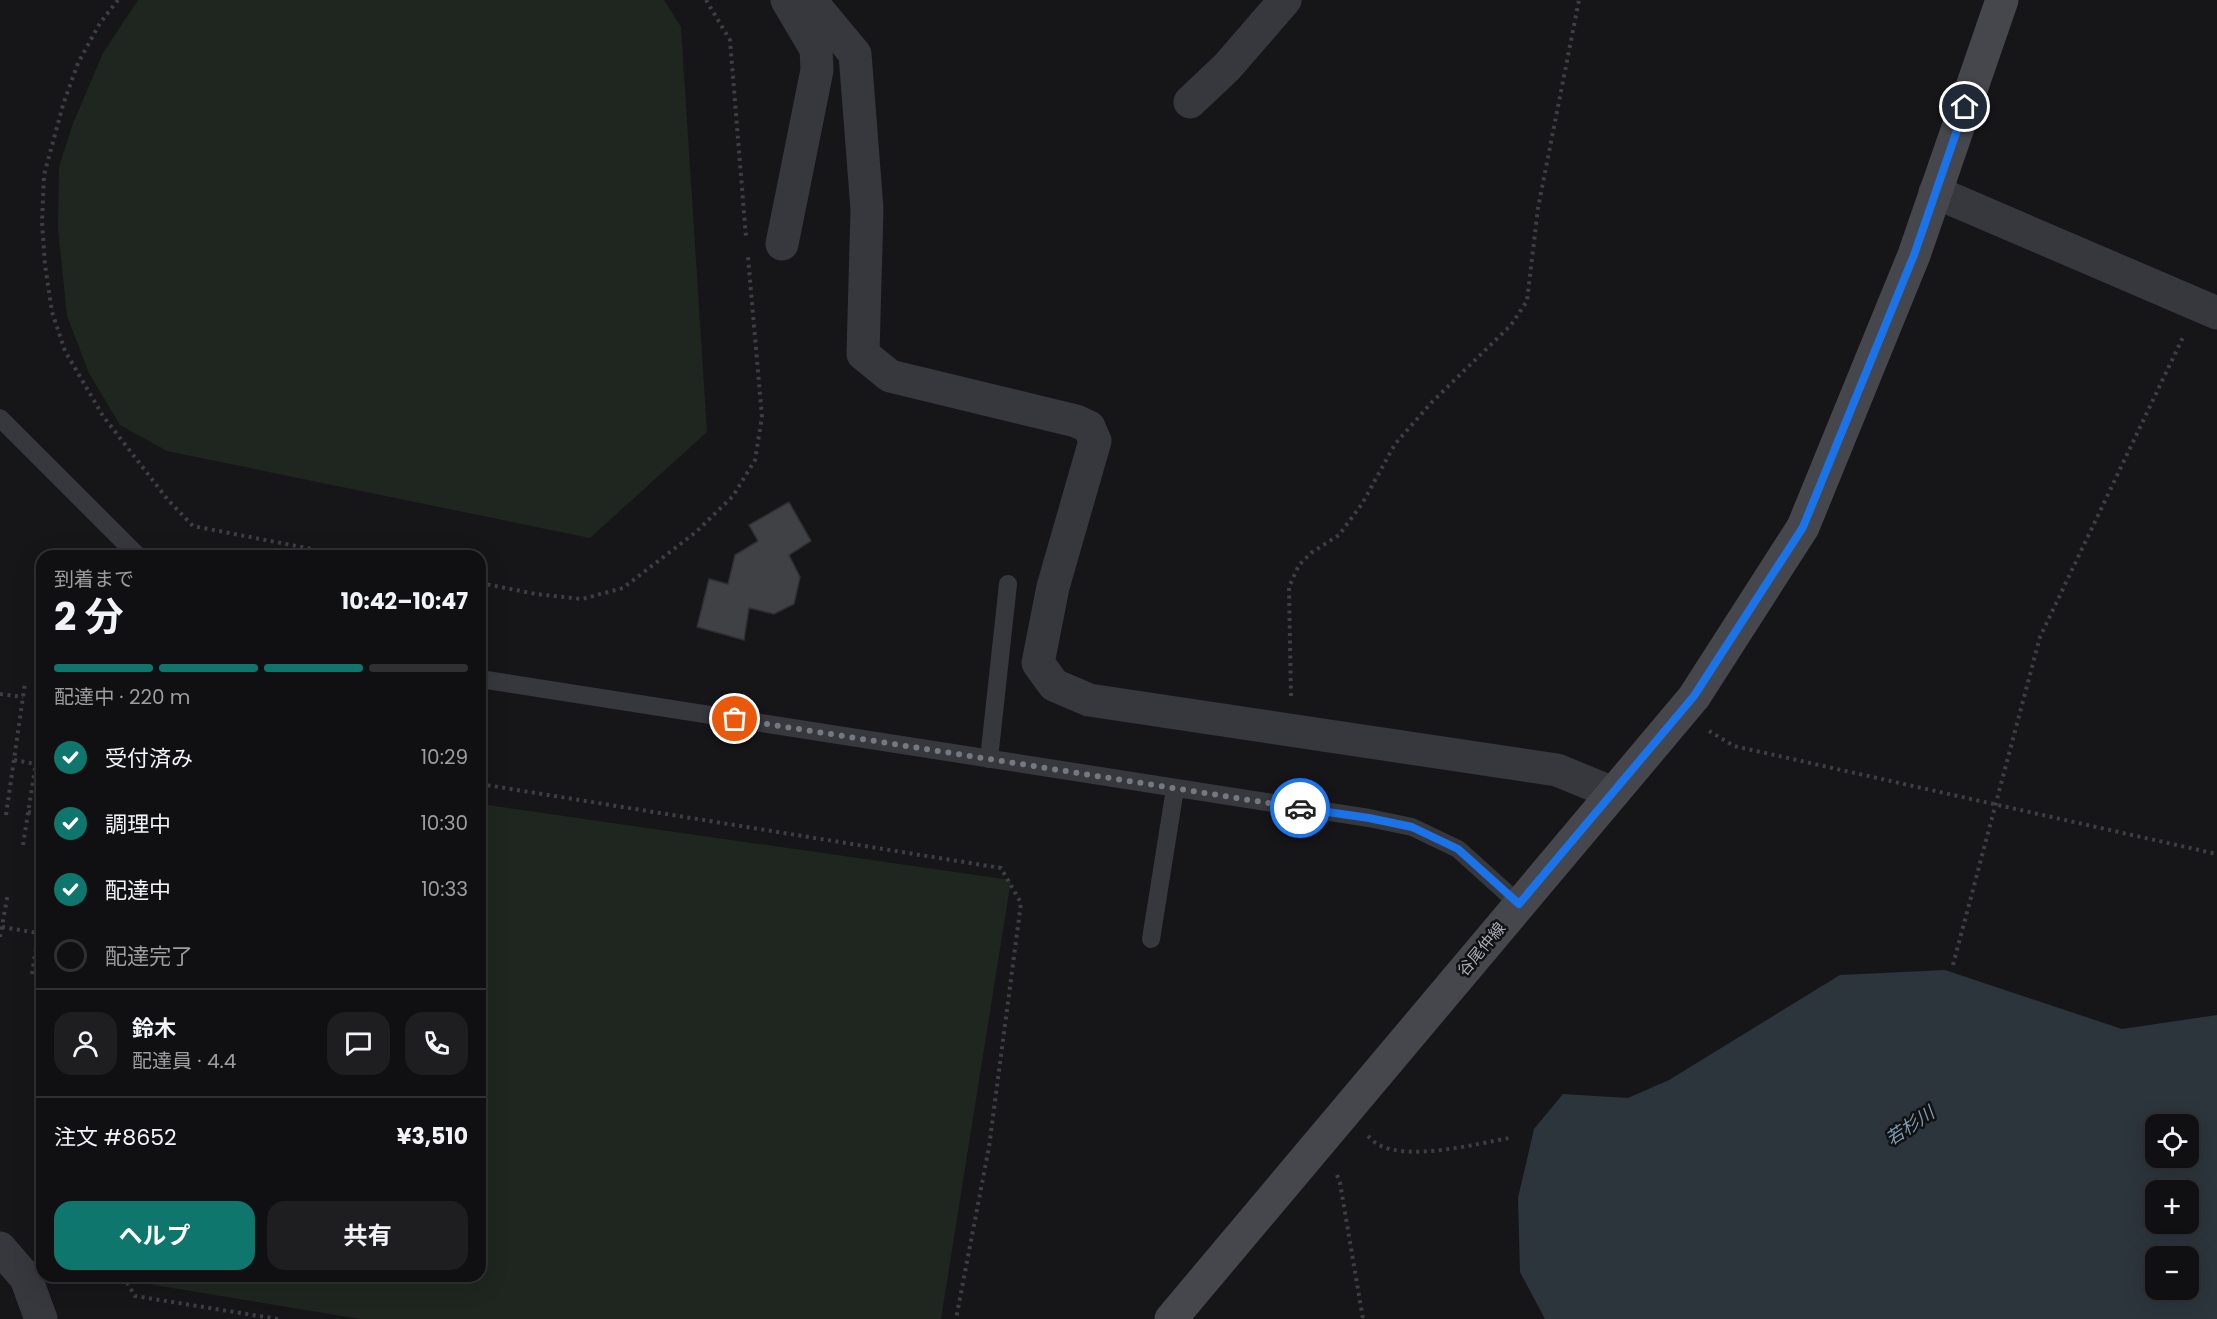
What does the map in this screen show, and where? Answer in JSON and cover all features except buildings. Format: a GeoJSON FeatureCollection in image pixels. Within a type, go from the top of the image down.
{"type":"FeatureCollection","features":[{"type":"Feature","properties":{"kind":"main road","name":"谷尾仲線"},"geometry":{"type":"LineString","coordinates":[[1171,1319],[1694,696],[1803,527],[1914,255],[2002,0]]}},
{"type":"Feature","properties":{"kind":"street"},"geometry":{"type":"LineString","coordinates":[[782,244],[817,70],[816,49],[787,0]]}},
{"type":"Feature","properties":{"kind":"street"},"geometry":{"type":"LineString","coordinates":[[810,0],[855,54],[867,209],[863,354],[890,376],[1076,421],[1089,427],[1095,441],[1053,586],[1038,663],[1054,685],[1089,700],[1557,770],[1613,793]]}},
{"type":"Feature","properties":{"kind":"street"},"geometry":{"type":"LineString","coordinates":[[1191,102],[1227,67],[1285,0]]}},
{"type":"Feature","properties":{"kind":"street"},"geometry":{"type":"LineString","coordinates":[[1935,192],[2207,309]]}},
{"type":"Feature","properties":{"kind":"street"},"geometry":{"type":"LineString","coordinates":[[0,1248],[26,1278],[39,1313]]}},
{"type":"Feature","properties":{"kind":"street"},"geometry":{"type":"LineString","coordinates":[[39,1313],[41,1282]]}},
{"type":"Feature","properties":{"kind":"lane"},"geometry":{"type":"LineString","coordinates":[[0,418],[132,550]]}},
{"type":"Feature","properties":{"kind":"lane"},"geometry":{"type":"LineString","coordinates":[[989,759],[1008,584]]}},
{"type":"Feature","properties":{"kind":"lane"},"geometry":{"type":"LineString","coordinates":[[486,680],[1369,818],[1412,827],[1458,849],[1519,904]]}},
{"type":"Feature","properties":{"kind":"lane"},"geometry":{"type":"LineString","coordinates":[[1151,939],[1175,789]]}},
{"type":"Feature","properties":{"kind":"path"},"geometry":{"type":"LineString","coordinates":[[118,0],[100,23],[78,63],[63,105],[44,175],[42,222],[45,265],[52,312],[65,351],[103,416],[168,500],[193,526],[317,550]]}},
{"type":"Feature","properties":{"kind":"path"},"geometry":{"type":"LineString","coordinates":[[706,0],[729,40],[747,240]]}},
{"type":"Feature","properties":{"kind":"path"},"geometry":{"type":"LineString","coordinates":[[1291,730],[1289,587],[1299,565],[1311,553],[1339,535],[1362,504],[1395,444],[1432,402],[1511,325],[1527,301],[1538,208],[1579,0]]}},
{"type":"Feature","properties":{"kind":"path"},"geometry":{"type":"LineString","coordinates":[[486,584],[537,594],[582,599],[623,588],[696,532],[733,496],[755,460],[762,417],[748,252]]}},
{"type":"Feature","properties":{"kind":"path"},"geometry":{"type":"LineString","coordinates":[[1953,965],[2040,637],[2207,309]]}},
{"type":"Feature","properties":{"kind":"path"},"geometry":{"type":"LineString","coordinates":[[6,815],[25,683]]}},
{"type":"Feature","properties":{"kind":"path"},"geometry":{"type":"LineString","coordinates":[[0,694],[23,697]]}},
{"type":"Feature","properties":{"kind":"path"},"geometry":{"type":"LineString","coordinates":[[1680,713],[1734,746],[2217,854]]}},
{"type":"Feature","properties":{"kind":"path"},"geometry":{"type":"LineString","coordinates":[[14,760],[36,764],[22,845]]}},
{"type":"Feature","properties":{"kind":"path"},"geometry":{"type":"LineString","coordinates":[[486,785],[1000,868],[1021,903],[989,1147],[956,1319]]}},
{"type":"Feature","properties":{"kind":"path"},"geometry":{"type":"LineString","coordinates":[[0,799],[8,801]]}},
{"type":"Feature","properties":{"kind":"path"},"geometry":{"type":"LineString","coordinates":[[28,812],[36,813]]}},
{"type":"Feature","properties":{"kind":"path"},"geometry":{"type":"LineString","coordinates":[[0,937],[3,907],[8,893]]}},
{"type":"Feature","properties":{"kind":"path"},"geometry":{"type":"LineString","coordinates":[[2,927],[36,933]]}},
{"type":"Feature","properties":{"kind":"path"},"geometry":{"type":"LineString","coordinates":[[32,974],[36,947]]}},
{"type":"Feature","properties":{"kind":"path"},"geometry":{"type":"LineString","coordinates":[[1342,1115],[1379,1146],[1406,1152],[1447,1149],[1509,1138]]}},
{"type":"Feature","properties":{"kind":"path"},"geometry":{"type":"LineString","coordinates":[[1313,1150],[1335,1171],[1340,1183],[1364,1319]]}},
{"type":"Feature","properties":{"kind":"path"},"geometry":{"type":"LineString","coordinates":[[127,1282],[135,1296],[278,1319]]}},
{"type":"Feature","properties":{"kind":"shaded area"},"geometry":{"type":"Polygon","coordinates":[[[138,0],[664,0],[681,27],[707,432],[590,538],[167,451],[120,425],[89,373],[67,316],[58,228],[59,167],[72,126],[103,53],[138,0]]]}},
{"type":"Feature","properties":{"kind":"shaded area"},"geometry":{"type":"Polygon","coordinates":[[[486,805],[1011,880],[941,1319],[360,1319],[136,1282],[486,1282],[486,805]]]}},
{"type":"Feature","properties":{"kind":"water","name":"若杉川"},"geometry":{"type":"Polygon","coordinates":[[[1945,970],[2122,1029],[2217,1015],[2217,1319],[1545,1319],[1520,1272],[1518,1198],[1534,1129],[1563,1094],[1628,1098],[1669,1080],[1840,975],[1945,970]]]}},
{"type":"Feature","properties":{"kind":"way so far"},"geometry":{"type":"LineString","coordinates":[[735,719],[1300,808]]}},
{"type":"Feature","properties":{"kind":"route"},"geometry":{"type":"LineString","coordinates":[[1300,808],[1412,827],[1458,849],[1519,904],[1694,696],[1803,527],[1914,255],[1965,107]]}}]}
